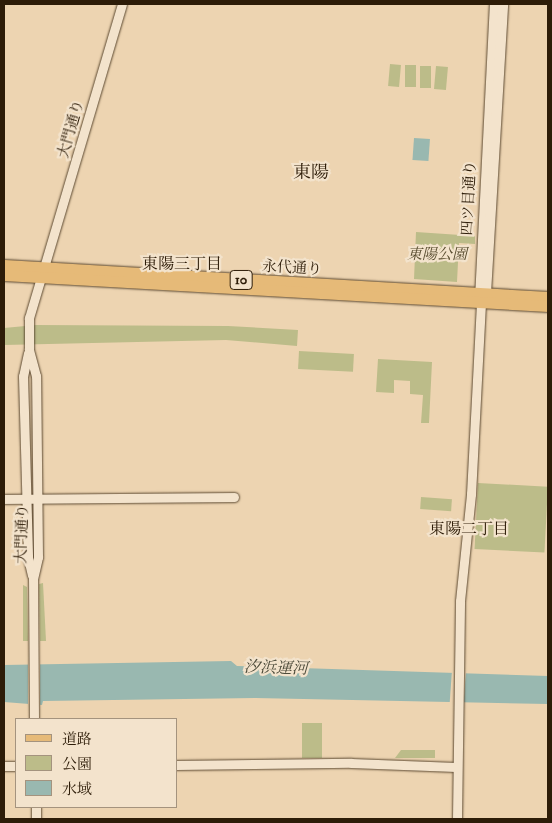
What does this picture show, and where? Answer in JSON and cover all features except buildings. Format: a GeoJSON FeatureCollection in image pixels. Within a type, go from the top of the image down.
{"type":"FeatureCollection","features":[{"type":"Feature","properties":{"kind":"main road","name":"四ツ目通り"},"geometry":{"type":"LineString","coordinates":[[482,296],[495,4]]}},
{"type":"Feature","properties":{"kind":"main road","name":"四ツ目通り"},"geometry":{"type":"LineString","coordinates":[[482,296],[503,4]]}},
{"type":"Feature","properties":{"kind":"main road","name":"永代通り"},"geometry":{"type":"LineString","coordinates":[[4,265],[43,274]]}},
{"type":"Feature","properties":{"kind":"main road","name":"永代通り"},"geometry":{"type":"LineString","coordinates":[[4,275],[43,274],[482,296],[548,297]]}},
{"type":"Feature","properties":{"kind":"main road","name":"永代通り"},"geometry":{"type":"LineString","coordinates":[[482,296],[548,306]]}},
{"type":"Feature","properties":{"kind":"street","name":"大門通り"},"geometry":{"type":"LineString","coordinates":[[33,579],[28,558],[23,376],[29,349],[29,318],[122,4]]}},
{"type":"Feature","properties":{"kind":"street"},"geometry":{"type":"LineString","coordinates":[[457,819],[456,767],[458,744],[459,623],[482,296]]}},
{"type":"Feature","properties":{"kind":"street","name":"大門通り"},"geometry":{"type":"LineString","coordinates":[[29,349],[36,376],[38,557],[33,579]]}},
{"type":"Feature","properties":{"kind":"street"},"geometry":{"type":"LineString","coordinates":[[4,499],[234,497]]}},
{"type":"Feature","properties":{"kind":"street"},"geometry":{"type":"LineString","coordinates":[[33,579],[34,716]]}},
{"type":"Feature","properties":{"kind":"street"},"geometry":{"type":"LineString","coordinates":[[178,765],[351,764],[456,767]]}},
{"type":"Feature","properties":{"kind":"green space"},"geometry":{"type":"Polygon","coordinates":[[[390,64],[401,65],[399,87],[388,86],[390,64]]]}},
{"type":"Feature","properties":{"kind":"green space"},"geometry":{"type":"Polygon","coordinates":[[[405,65],[416,65],[416,87],[405,87],[405,65]]]}},
{"type":"Feature","properties":{"kind":"green space"},"geometry":{"type":"Polygon","coordinates":[[[420,66],[431,66],[431,88],[420,88],[420,66]]]}},
{"type":"Feature","properties":{"kind":"green space"},"geometry":{"type":"Polygon","coordinates":[[[436,66],[448,67],[446,90],[434,89],[436,66]]]}},
{"type":"Feature","properties":{"kind":"green space","name":"東陽公園"},"geometry":{"type":"Polygon","coordinates":[[[416,232],[475,236],[475,244],[459,243],[457,282],[414,279],[416,232]]]}},
{"type":"Feature","properties":{"kind":"green space"},"geometry":{"type":"Polygon","coordinates":[[[36,325],[228,326],[298,330],[297,346],[226,340],[4,345],[4,328],[36,325]]]}},
{"type":"Feature","properties":{"kind":"green space"},"geometry":{"type":"Polygon","coordinates":[[[299,351],[354,354],[353,372],[298,369],[299,351]]]}},
{"type":"Feature","properties":{"kind":"green space"},"geometry":{"type":"Polygon","coordinates":[[[378,359],[432,362],[429,423],[421,423],[423,395],[410,394],[410,381],[394,380],[394,393],[376,392],[378,359]]]}},
{"type":"Feature","properties":{"kind":"green space"},"geometry":{"type":"Polygon","coordinates":[[[478,483],[548,487],[544,553],[475,549],[478,483]]]}},
{"type":"Feature","properties":{"kind":"green space"},"geometry":{"type":"Polygon","coordinates":[[[421,497],[452,499],[451,511],[420,509],[421,497]]]}},
{"type":"Feature","properties":{"kind":"green space"},"geometry":{"type":"Polygon","coordinates":[[[43,583],[46,641],[40,641],[39,584],[43,583]]]}},
{"type":"Feature","properties":{"kind":"green space"},"geometry":{"type":"Polygon","coordinates":[[[23,585],[27,587],[28,641],[23,641],[23,585]]]}},
{"type":"Feature","properties":{"kind":"green space"},"geometry":{"type":"Polygon","coordinates":[[[302,723],[322,723],[322,758],[302,758],[302,723]]]}},
{"type":"Feature","properties":{"kind":"green space"},"geometry":{"type":"Polygon","coordinates":[[[401,750],[435,750],[435,758],[395,758],[401,750]]]}},
{"type":"Feature","properties":{"kind":"water"},"geometry":{"type":"Polygon","coordinates":[[[414,138],[430,139],[428,161],[412,160],[414,138]]]}},
{"type":"Feature","properties":{"kind":"water","name":"汐浜運河"},"geometry":{"type":"Polygon","coordinates":[[[231,661],[237,666],[548,676],[548,704],[255,698],[43,701],[42,705],[4,702],[4,665],[231,661]]]}},
{"type":"Feature","properties":{"kind":"pier"},"geometry":{"type":"Polygon","coordinates":[[[28,662],[40,662],[40,705],[28,705],[28,662]]]}},
{"type":"Feature","properties":{"kind":"pier"},"geometry":{"type":"Polygon","coordinates":[[[452,670],[466,671],[464,704],[450,703],[452,670]]]}},
{"type":"Feature","properties":{"kind":"district","name":"東陽"},"geometry":{"type":"Point","coordinates":[311,173]}},
{"type":"Feature","properties":{"kind":"district","name":"東陽三丁目"},"geometry":{"type":"Point","coordinates":[182,264]}},
{"type":"Feature","properties":{"kind":"district","name":"東陽二丁目"},"geometry":{"type":"Point","coordinates":[469,529]}}]}
